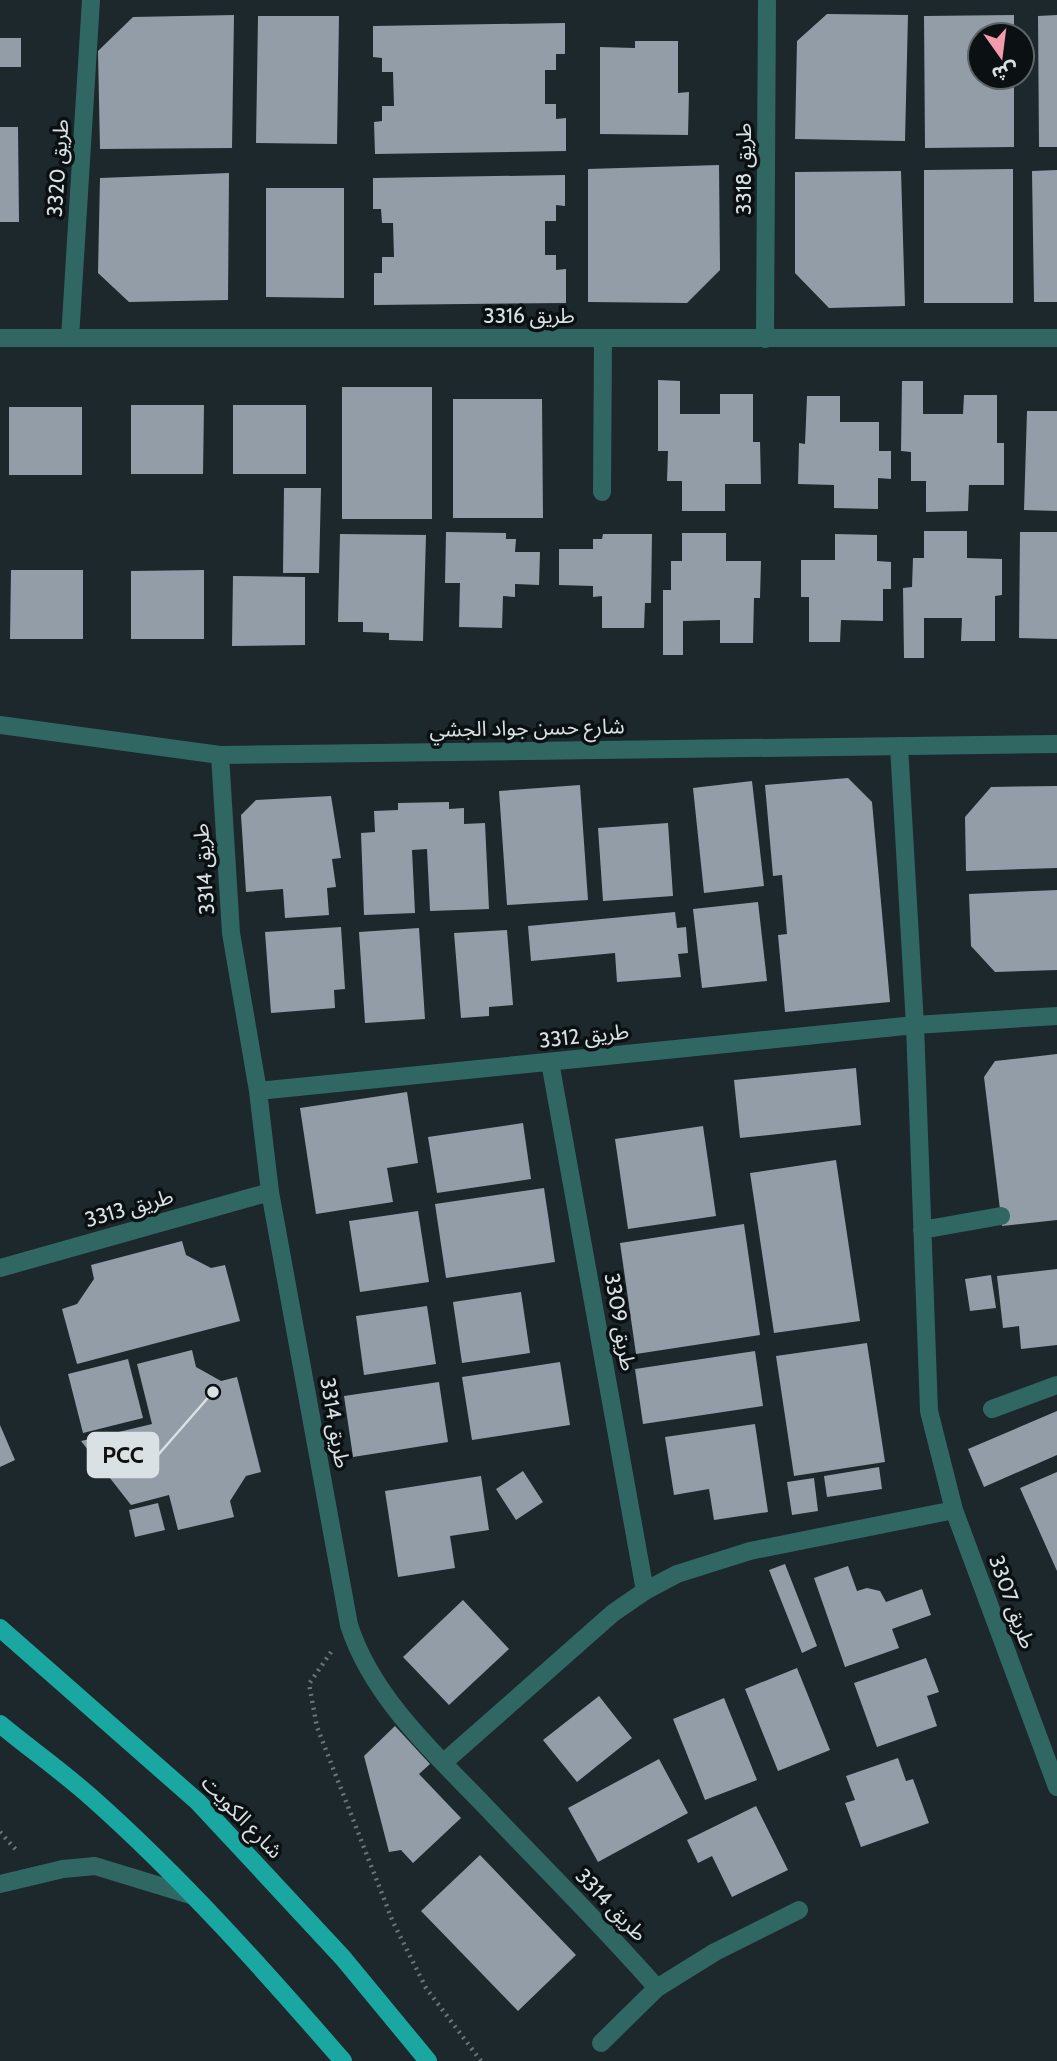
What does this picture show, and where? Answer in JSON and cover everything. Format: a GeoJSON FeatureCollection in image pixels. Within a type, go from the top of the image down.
{"type":"FeatureCollection","features":[{"type":"Feature","properties":{"kind":"main road","name":"شارع الكويت"},"geometry":{"type":"LineString","coordinates":[[0,1628],[198,1802],[343,1958],[428,2061]]}},
{"type":"Feature","properties":{"kind":"main road"},"geometry":{"type":"LineString","coordinates":[[0,1724],[92,1798],[248,1954],[343,2061]]}},
{"type":"Feature","properties":{"kind":"street","name":"طريق 3320"},"geometry":{"type":"LineString","coordinates":[[70,338],[91,0]]}},
{"type":"Feature","properties":{"kind":"street","name":"طريق 3318"},"geometry":{"type":"LineString","coordinates":[[765,338],[767,0]]}},
{"type":"Feature","properties":{"kind":"street","name":"طريق 3316"},"geometry":{"type":"LineString","coordinates":[[0,338],[1057,338]]}},
{"type":"Feature","properties":{"kind":"street"},"geometry":{"type":"LineString","coordinates":[[602,492],[603,338]]}},
{"type":"Feature","properties":{"kind":"street","name":"شارع حسن جواد الجشي"},"geometry":{"type":"LineString","coordinates":[[0,725],[220,755],[1057,744]]}},
{"type":"Feature","properties":{"kind":"street"},"geometry":{"type":"LineString","coordinates":[[443,1763],[613,1613],[645,1591],[677,1574],[750,1551],[954,1510],[929,1411],[915,1025],[899,746]]}},
{"type":"Feature","properties":{"kind":"street","name":"طريق 3314"},"geometry":{"type":"LineString","coordinates":[[220,755],[231,933],[258,1091],[270,1192],[349,1625],[356,1648],[388,1699],[443,1763],[657,1988]]}},
{"type":"Feature","properties":{"kind":"street","name":"طريق 3312"},"geometry":{"type":"LineString","coordinates":[[258,1091],[915,1025],[1057,1016]]}},
{"type":"Feature","properties":{"kind":"street","name":"طريق 3309"},"geometry":{"type":"LineString","coordinates":[[550,1062],[645,1591]]}},
{"type":"Feature","properties":{"kind":"street","name":"طريق 3313"},"geometry":{"type":"LineString","coordinates":[[0,1268],[270,1192]]}},
{"type":"Feature","properties":{"kind":"street"},"geometry":{"type":"LineString","coordinates":[[922,1230],[1001,1216]]}},
{"type":"Feature","properties":{"kind":"street"},"geometry":{"type":"LineString","coordinates":[[992,1409],[1057,1385]]}},
{"type":"Feature","properties":{"kind":"street","name":"طريق 3307"},"geometry":{"type":"LineString","coordinates":[[954,1510],[1057,1787]]}},
{"type":"Feature","properties":{"kind":"street"},"geometry":{"type":"LineString","coordinates":[[0,1884],[63,1869],[95,1866],[190,1895]]}},
{"type":"Feature","properties":{"kind":"street"},"geometry":{"type":"LineString","coordinates":[[601,2043],[657,1988],[715,1952],[799,1910]]}},
{"type":"Feature","properties":{"kind":"path"},"geometry":{"type":"LineString","coordinates":[[349,1625],[309,1685],[317,1727],[393,1922],[426,1987],[481,2061]]}},
{"type":"Feature","properties":{"kind":"building"},"geometry":{"type":"Polygon","coordinates":[[[827,14],[908,15],[905,141],[795,139],[797,41],[827,14]]]}},
{"type":"Feature","properties":{"kind":"building"},"geometry":{"type":"Polygon","coordinates":[[[234,15],[232,148],[100,149],[98,51],[133,17],[234,15]]]}},
{"type":"Feature","properties":{"kind":"building"},"geometry":{"type":"Polygon","coordinates":[[[1014,15],[1014,21],[966,21],[966,91],[1014,91],[1014,147],[925,148],[924,16],[1014,15]]]}},
{"type":"Feature","properties":{"kind":"building"},"geometry":{"type":"Polygon","coordinates":[[[1057,15],[1057,147],[1039,147],[1038,16],[1057,15]]]}},
{"type":"Feature","properties":{"kind":"building"},"geometry":{"type":"Polygon","coordinates":[[[258,16],[339,16],[337,144],[256,143],[258,16]]]}},
{"type":"Feature","properties":{"kind":"building"},"geometry":{"type":"Polygon","coordinates":[[[565,23],[565,54],[556,54],[556,70],[545,70],[545,104],[556,104],[556,119],[566,118],[566,151],[375,154],[374,122],[382,121],[382,106],[394,106],[393,72],[382,72],[382,58],[373,57],[373,26],[565,23]]]}},
{"type":"Feature","properties":{"kind":"building"},"geometry":{"type":"Polygon","coordinates":[[[0,38],[21,38],[21,67],[0,67],[0,38]]]}},
{"type":"Feature","properties":{"kind":"building"},"geometry":{"type":"Polygon","coordinates":[[[635,41],[678,41],[678,93],[689,92],[688,135],[600,134],[600,47],[635,48],[635,41]]]}},
{"type":"Feature","properties":{"kind":"building"},"geometry":{"type":"Polygon","coordinates":[[[0,127],[18,127],[19,222],[0,222],[0,127]]]}},
{"type":"Feature","properties":{"kind":"building"},"geometry":{"type":"Polygon","coordinates":[[[719,165],[720,270],[687,303],[588,302],[588,169],[719,165]]]}},
{"type":"Feature","properties":{"kind":"building"},"geometry":{"type":"Polygon","coordinates":[[[1013,169],[1013,303],[924,303],[924,170],[1013,169]]]}},
{"type":"Feature","properties":{"kind":"building"},"geometry":{"type":"Polygon","coordinates":[[[1057,170],[1057,302],[1034,302],[1032,171],[1057,170]]]}},
{"type":"Feature","properties":{"kind":"building"},"geometry":{"type":"Polygon","coordinates":[[[901,171],[905,306],[829,308],[795,273],[795,172],[901,171]]]}},
{"type":"Feature","properties":{"kind":"building"},"geometry":{"type":"Polygon","coordinates":[[[229,173],[228,300],[129,302],[98,273],[100,178],[229,173]]]}},
{"type":"Feature","properties":{"kind":"building"},"geometry":{"type":"Polygon","coordinates":[[[565,175],[565,206],[556,205],[556,221],[545,221],[545,255],[556,255],[556,270],[566,269],[566,303],[374,305],[374,273],[382,273],[382,257],[394,257],[393,223],[382,223],[381,209],[373,209],[373,178],[565,175]]]}},
{"type":"Feature","properties":{"kind":"building"},"geometry":{"type":"Polygon","coordinates":[[[266,188],[344,188],[344,298],[266,297],[266,188]]]}},
{"type":"Feature","properties":{"kind":"building"},"geometry":{"type":"Polygon","coordinates":[[[658,380],[680,381],[680,414],[720,414],[720,394],[753,394],[753,442],[760,442],[761,484],[725,484],[725,511],[682,511],[682,481],[667,481],[668,451],[658,451],[658,380]]]}},
{"type":"Feature","properties":{"kind":"building"},"geometry":{"type":"Polygon","coordinates":[[[902,381],[923,381],[923,414],[963,414],[964,395],[997,395],[997,443],[1004,443],[1004,485],[969,485],[968,511],[926,512],[926,481],[911,481],[911,452],[901,451],[902,381]]]}},
{"type":"Feature","properties":{"kind":"building"},"geometry":{"type":"Polygon","coordinates":[[[342,387],[432,387],[432,519],[342,519],[342,387]]]}},
{"type":"Feature","properties":{"kind":"building"},"geometry":{"type":"Polygon","coordinates":[[[807,396],[840,396],[840,422],[879,422],[879,451],[891,451],[891,479],[878,478],[878,509],[834,508],[834,485],[798,484],[799,443],[805,444],[807,396]]]}},
{"type":"Feature","properties":{"kind":"building"},"geometry":{"type":"Polygon","coordinates":[[[453,399],[542,399],[543,518],[453,518],[453,399]]]}},
{"type":"Feature","properties":{"kind":"building"},"geometry":{"type":"Polygon","coordinates":[[[131,405],[204,405],[203,474],[131,474],[131,405]]]}},
{"type":"Feature","properties":{"kind":"building"},"geometry":{"type":"Polygon","coordinates":[[[233,405],[306,405],[306,474],[233,474],[233,405]]]}},
{"type":"Feature","properties":{"kind":"building"},"geometry":{"type":"Polygon","coordinates":[[[9,407],[82,407],[82,475],[9,475],[9,407]]]}},
{"type":"Feature","properties":{"kind":"building"},"geometry":{"type":"Polygon","coordinates":[[[1027,411],[1057,411],[1057,511],[1024,510],[1027,411]]]}},
{"type":"Feature","properties":{"kind":"building"},"geometry":{"type":"Polygon","coordinates":[[[284,488],[321,488],[319,573],[283,573],[284,488]]]}},
{"type":"Feature","properties":{"kind":"building"},"geometry":{"type":"Polygon","coordinates":[[[924,531],[967,531],[967,558],[1002,559],[1002,595],[995,596],[995,641],[961,641],[962,618],[924,618],[924,658],[904,658],[903,588],[912,587],[913,558],[924,558],[924,531]]]}},
{"type":"Feature","properties":{"kind":"building"},"geometry":{"type":"Polygon","coordinates":[[[446,532],[506,533],[506,539],[516,539],[515,552],[540,552],[539,585],[515,584],[515,597],[503,596],[502,628],[459,627],[460,583],[445,583],[446,532]]]}},
{"type":"Feature","properties":{"kind":"building"},"geometry":{"type":"Polygon","coordinates":[[[1020,532],[1057,532],[1057,639],[1019,638],[1020,532]]]}},
{"type":"Feature","properties":{"kind":"building"},"geometry":{"type":"Polygon","coordinates":[[[682,533],[726,533],[726,561],[761,561],[760,598],[754,598],[753,643],[720,643],[720,620],[683,621],[683,655],[663,655],[663,590],[671,590],[671,561],[682,561],[682,533]]]}},
{"type":"Feature","properties":{"kind":"building"},"geometry":{"type":"Polygon","coordinates":[[[340,534],[426,535],[423,641],[389,640],[389,633],[363,632],[363,622],[338,622],[340,534]]]}},
{"type":"Feature","properties":{"kind":"building"},"geometry":{"type":"Polygon","coordinates":[[[603,534],[652,534],[651,603],[645,603],[644,628],[602,628],[602,596],[593,597],[593,586],[559,585],[559,549],[593,549],[593,539],[602,539],[603,534]]]}},
{"type":"Feature","properties":{"kind":"building"},"geometry":{"type":"Polygon","coordinates":[[[835,534],[877,535],[877,561],[891,562],[891,589],[883,589],[883,621],[841,620],[840,642],[809,642],[809,597],[801,597],[801,560],[835,560],[835,534]]]}},
{"type":"Feature","properties":{"kind":"building"},"geometry":{"type":"Polygon","coordinates":[[[11,570],[83,570],[83,639],[10,639],[11,570]]]}},
{"type":"Feature","properties":{"kind":"building"},"geometry":{"type":"Polygon","coordinates":[[[204,570],[204,639],[131,639],[131,571],[204,570]]]}},
{"type":"Feature","properties":{"kind":"building"},"geometry":{"type":"Polygon","coordinates":[[[233,576],[305,577],[305,645],[232,646],[233,576]]]}},
{"type":"Feature","properties":{"kind":"building"},"geometry":{"type":"Polygon","coordinates":[[[848,778],[872,802],[890,1002],[785,1012],[778,935],[787,934],[782,875],[773,876],[765,785],[848,778]]]}},
{"type":"Feature","properties":{"kind":"building"},"geometry":{"type":"Polygon","coordinates":[[[752,781],[764,886],[704,893],[693,788],[752,781]]]}},
{"type":"Feature","properties":{"kind":"building"},"geometry":{"type":"Polygon","coordinates":[[[580,785],[588,900],[507,905],[499,791],[580,785]]]}},
{"type":"Feature","properties":{"kind":"building"},"geometry":{"type":"Polygon","coordinates":[[[1057,786],[1057,868],[966,871],[965,817],[991,787],[1057,786]]]}},
{"type":"Feature","properties":{"kind":"building"},"geometry":{"type":"Polygon","coordinates":[[[331,796],[341,858],[332,859],[336,887],[327,888],[329,915],[285,918],[283,889],[246,892],[241,815],[256,800],[331,796]]]}},
{"type":"Feature","properties":{"kind":"building"},"geometry":{"type":"Polygon","coordinates":[[[449,802],[449,809],[464,808],[464,824],[485,823],[489,909],[430,911],[427,849],[412,850],[415,913],[364,915],[361,833],[375,832],[374,811],[398,810],[398,803],[449,802]]]}},
{"type":"Feature","properties":{"kind":"building"},"geometry":{"type":"Polygon","coordinates":[[[668,823],[673,896],[603,901],[598,828],[668,823]]]}},
{"type":"Feature","properties":{"kind":"building"},"geometry":{"type":"Polygon","coordinates":[[[1057,890],[1057,970],[995,972],[971,946],[969,894],[1057,890]]]}},
{"type":"Feature","properties":{"kind":"building"},"geometry":{"type":"Polygon","coordinates":[[[758,902],[767,981],[702,988],[693,909],[758,902]]]}},
{"type":"Feature","properties":{"kind":"building"},"geometry":{"type":"Polygon","coordinates":[[[675,912],[677,928],[686,927],[688,953],[678,954],[681,977],[617,982],[615,953],[531,961],[528,926],[675,912]]]}},
{"type":"Feature","properties":{"kind":"building"},"geometry":{"type":"Polygon","coordinates":[[[341,927],[345,989],[334,990],[335,1008],[271,1013],[265,932],[341,927]]]}},
{"type":"Feature","properties":{"kind":"building"},"geometry":{"type":"Polygon","coordinates":[[[419,928],[425,1019],[365,1023],[359,932],[419,928]]]}},
{"type":"Feature","properties":{"kind":"building"},"geometry":{"type":"Polygon","coordinates":[[[507,930],[513,1005],[489,1007],[489,1016],[461,1018],[454,933],[507,930]]]}},
{"type":"Feature","properties":{"kind":"building"},"geometry":{"type":"Polygon","coordinates":[[[1057,1054],[1057,1220],[1002,1226],[984,1077],[995,1061],[1057,1054]]]}},
{"type":"Feature","properties":{"kind":"building"},"geometry":{"type":"Polygon","coordinates":[[[856,1068],[861,1125],[740,1138],[734,1080],[856,1068]]]}},
{"type":"Feature","properties":{"kind":"building"},"geometry":{"type":"Polygon","coordinates":[[[407,1092],[418,1163],[387,1168],[393,1202],[316,1214],[300,1108],[407,1092]]]}},
{"type":"Feature","properties":{"kind":"building"},"geometry":{"type":"Polygon","coordinates":[[[523,1123],[531,1179],[437,1193],[428,1137],[523,1123]]]}},
{"type":"Feature","properties":{"kind":"building"},"geometry":{"type":"Polygon","coordinates":[[[703,1126],[716,1216],[628,1229],[615,1139],[703,1126]]]}},
{"type":"Feature","properties":{"kind":"building"},"geometry":{"type":"Polygon","coordinates":[[[836,1160],[860,1321],[774,1333],[750,1173],[836,1160]]]}},
{"type":"Feature","properties":{"kind":"building"},"geometry":{"type":"Polygon","coordinates":[[[544,1188],[555,1262],[446,1278],[435,1204],[544,1188]]]}},
{"type":"Feature","properties":{"kind":"building"},"geometry":{"type":"Polygon","coordinates":[[[418,1211],[429,1282],[360,1292],[349,1221],[418,1211]]]}},
{"type":"Feature","properties":{"kind":"building"},"geometry":{"type":"Polygon","coordinates":[[[744,1224],[760,1335],[636,1354],[620,1243],[744,1224]]]}},
{"type":"Feature","properties":{"kind":"building"},"geometry":{"type":"Polygon","coordinates":[[[182,1241],[186,1255],[211,1268],[225,1265],[240,1321],[77,1364],[62,1309],[77,1304],[94,1279],[91,1265],[182,1241]]]}},
{"type":"Feature","properties":{"kind":"building"},"geometry":{"type":"Polygon","coordinates":[[[1057,1269],[1057,1345],[1021,1349],[1019,1326],[1003,1328],[997,1276],[1057,1269]]]}},
{"type":"Feature","properties":{"kind":"building"},"geometry":{"type":"Polygon","coordinates":[[[991,1275],[996,1308],[970,1311],[965,1279],[991,1275]]]}},
{"type":"Feature","properties":{"kind":"building"},"geometry":{"type":"Polygon","coordinates":[[[521,1292],[530,1353],[462,1363],[453,1302],[521,1292]]]}},
{"type":"Feature","properties":{"kind":"building"},"geometry":{"type":"Polygon","coordinates":[[[427,1306],[436,1364],[364,1375],[356,1316],[427,1306]]]}},
{"type":"Feature","properties":{"kind":"building"},"geometry":{"type":"Polygon","coordinates":[[[867,1343],[885,1462],[794,1476],[776,1356],[867,1343]]]}},
{"type":"Feature","properties":{"kind":"building"},"geometry":{"type":"Polygon","coordinates":[[[192,1350],[196,1367],[221,1381],[237,1377],[261,1472],[246,1476],[230,1501],[234,1517],[178,1530],[169,1495],[131,1505],[81,1441],[152,1424],[137,1364],[192,1350]]]}},
{"type":"Feature","properties":{"kind":"building"},"geometry":{"type":"Polygon","coordinates":[[[755,1351],[763,1406],[643,1424],[635,1369],[755,1351]]]}},
{"type":"Feature","properties":{"kind":"building"},"geometry":{"type":"Polygon","coordinates":[[[128,1359],[143,1418],[83,1433],[68,1374],[128,1359]]]}},
{"type":"Feature","properties":{"kind":"building"},"geometry":{"type":"Polygon","coordinates":[[[560,1362],[570,1425],[472,1440],[462,1377],[560,1362]]]}},
{"type":"Feature","properties":{"kind":"building"},"geometry":{"type":"Polygon","coordinates":[[[439,1382],[448,1442],[353,1457],[344,1396],[439,1382]]]}},
{"type":"Feature","properties":{"kind":"building"},"geometry":{"type":"Polygon","coordinates":[[[1057,1411],[1057,1455],[984,1487],[968,1449],[1057,1411]]]}},
{"type":"Feature","properties":{"kind":"building"},"geometry":{"type":"Polygon","coordinates":[[[755,1424],[768,1512],[714,1520],[709,1489],[674,1495],[665,1437],[755,1424]]]}},
{"type":"Feature","properties":{"kind":"building"},"geometry":{"type":"Polygon","coordinates":[[[0,1425],[15,1460],[0,1467],[0,1425]]]}},
{"type":"Feature","properties":{"kind":"building"},"geometry":{"type":"Polygon","coordinates":[[[879,1467],[882,1489],[827,1497],[824,1476],[879,1467]]]}},
{"type":"Feature","properties":{"kind":"building"},"geometry":{"type":"Polygon","coordinates":[[[523,1471],[543,1502],[516,1520],[496,1489],[523,1471]]]}},
{"type":"Feature","properties":{"kind":"building"},"geometry":{"type":"Polygon","coordinates":[[[1057,1472],[1057,1571],[1020,1488],[1057,1472]]]}},
{"type":"Feature","properties":{"kind":"building"},"geometry":{"type":"Polygon","coordinates":[[[481,1476],[489,1530],[450,1536],[455,1568],[398,1577],[385,1491],[481,1476]]]}},
{"type":"Feature","properties":{"kind":"building"},"geometry":{"type":"Polygon","coordinates":[[[814,1478],[818,1511],[792,1515],[787,1482],[814,1478]]]}},
{"type":"Feature","properties":{"kind":"building"},"geometry":{"type":"Polygon","coordinates":[[[158,1503],[165,1530],[135,1537],[129,1510],[158,1503]]]}},
{"type":"Feature","properties":{"kind":"building"},"geometry":{"type":"Polygon","coordinates":[[[785,1564],[817,1646],[802,1653],[769,1570],[785,1564]]]}},
{"type":"Feature","properties":{"kind":"building"},"geometry":{"type":"Polygon","coordinates":[[[848,1566],[857,1591],[867,1588],[880,1591],[886,1602],[922,1589],[931,1615],[892,1629],[899,1648],[845,1667],[814,1578],[848,1566]]]}},
{"type":"Feature","properties":{"kind":"building"},"geometry":{"type":"Polygon","coordinates":[[[463,1600],[509,1649],[449,1705],[403,1657],[463,1600]]]}},
{"type":"Feature","properties":{"kind":"building"},"geometry":{"type":"Polygon","coordinates":[[[926,1658],[939,1692],[927,1696],[937,1726],[877,1747],[854,1683],[926,1658]]]}},
{"type":"Feature","properties":{"kind":"building"},"geometry":{"type":"Polygon","coordinates":[[[797,1668],[830,1750],[778,1771],[745,1689],[797,1668]]]}},
{"type":"Feature","properties":{"kind":"building"},"geometry":{"type":"Polygon","coordinates":[[[599,1696],[632,1738],[577,1782],[543,1740],[599,1696]]]}},
{"type":"Feature","properties":{"kind":"building"},"geometry":{"type":"Polygon","coordinates":[[[724,1698],[757,1780],[705,1800],[673,1719],[724,1698]]]}},
{"type":"Feature","properties":{"kind":"building"},"geometry":{"type":"Polygon","coordinates":[[[395,1726],[430,1764],[419,1774],[461,1818],[413,1863],[401,1850],[389,1852],[364,1756],[395,1726]]]}},
{"type":"Feature","properties":{"kind":"building"},"geometry":{"type":"Polygon","coordinates":[[[898,1758],[906,1781],[913,1779],[929,1823],[861,1847],[845,1803],[855,1800],[846,1776],[898,1758]]]}},
{"type":"Feature","properties":{"kind":"building"},"geometry":{"type":"Polygon","coordinates":[[[659,1759],[688,1813],[598,1862],[568,1808],[659,1759]]]}},
{"type":"Feature","properties":{"kind":"building"},"geometry":{"type":"Polygon","coordinates":[[[756,1806],[788,1870],[732,1897],[712,1856],[698,1863],[687,1840],[756,1806]]]}},
{"type":"Feature","properties":{"kind":"building"},"geometry":{"type":"Polygon","coordinates":[[[480,1855],[576,1955],[518,2011],[421,1911],[480,1855]]]}},
{"type":"Feature","properties":{"kind":"place","name":"PCC"},"geometry":{"type":"Point","coordinates":[213,1392]}}]}
